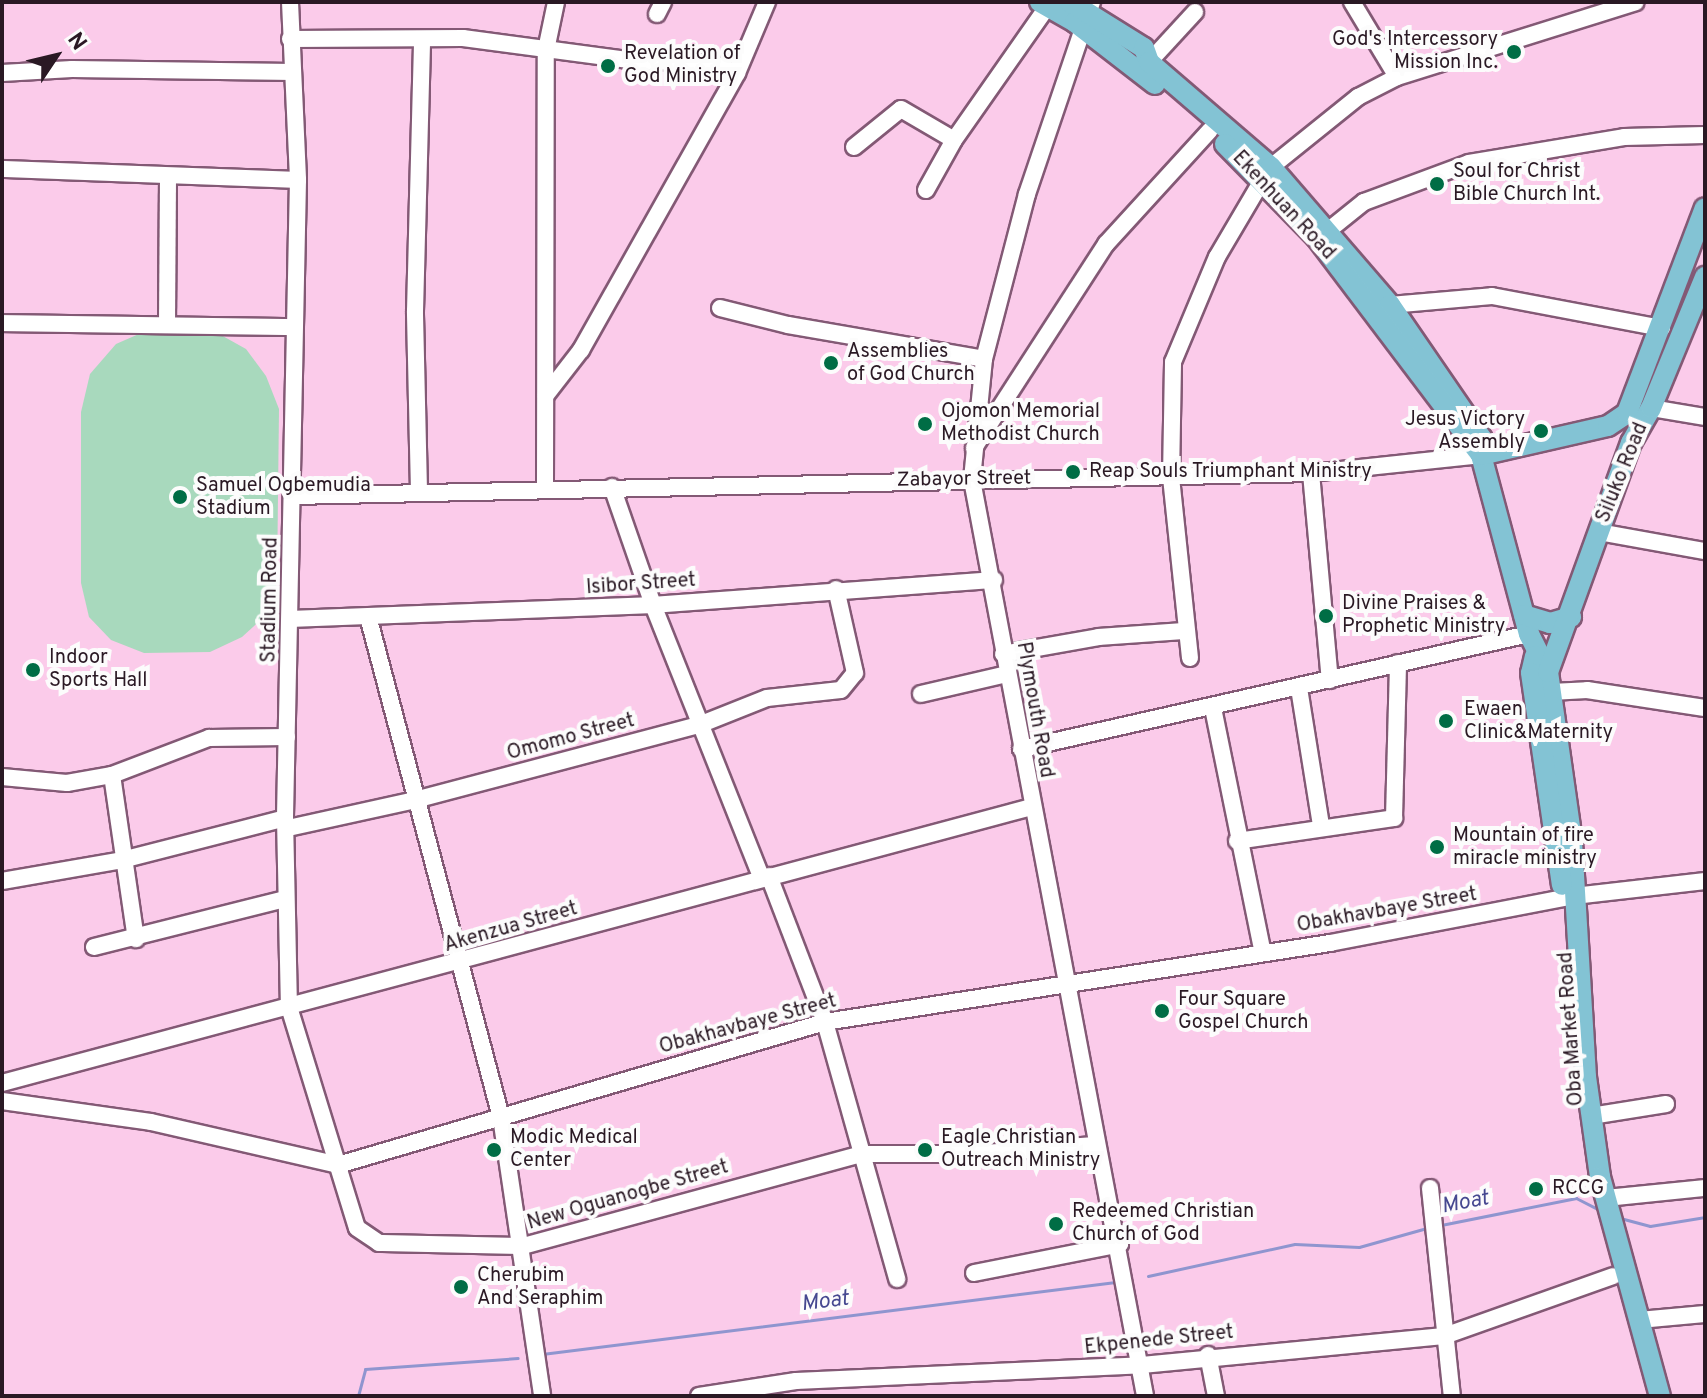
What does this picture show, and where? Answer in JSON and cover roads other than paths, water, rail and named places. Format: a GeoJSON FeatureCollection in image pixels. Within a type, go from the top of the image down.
{"type":"FeatureCollection","features":[{"type":"Feature","properties":{"kind":"main road","name":"Ekenhuan Road"},"geometry":{"type":"LineString","coordinates":[[1044,4],[1081,14],[1144,48],[1149,62],[1329,230],[1390,305],[1482,439],[1481,455],[1527,624],[1545,673]]}},
{"type":"Feature","properties":{"kind":"main road","name":"Ekenhuan Road"},"geometry":{"type":"LineString","coordinates":[[1081,14],[1210,130],[1267,173],[1377,311],[1481,455]]}},
{"type":"Feature","properties":{"kind":"main road","name":"Siluko Road"},"geometry":{"type":"LineString","coordinates":[[1627,413],[1662,328],[1705,208]]}},
{"type":"Feature","properties":{"kind":"main road","name":"Siluko Road"},"geometry":{"type":"LineString","coordinates":[[1545,673],[1571,617],[1631,443],[1651,408],[1705,274]]}},
{"type":"Feature","properties":{"kind":"main road","name":"Zabayor Street"},"geometry":{"type":"LineString","coordinates":[[1481,455],[1608,426],[1627,413]]}},
{"type":"Feature","properties":{"kind":"main road"},"geometry":{"type":"LineString","coordinates":[[1527,624],[1550,623],[1571,617]]}},
{"type":"Feature","properties":{"kind":"main road","name":"Oba Market Road"},"geometry":{"type":"LineString","coordinates":[[1649,1396],[1588,1179],[1573,1078],[1569,897],[1531,673],[1545,673],[1569,897],[1591,1116],[1606,1198],[1660,1396]]}},
{"type":"Feature","properties":{"kind":"street","name":"Stadium Road"},"geometry":{"type":"LineString","coordinates":[[289,1007],[285,899],[298,180],[290,2]]}},
{"type":"Feature","properties":{"kind":"street"},"geometry":{"type":"LineString","coordinates":[[545,490],[546,50],[556,2]]}},
{"type":"Feature","properties":{"kind":"street"},"geometry":{"type":"LineString","coordinates":[[546,395],[581,350],[737,73],[767,2]]}},
{"type":"Feature","properties":{"kind":"street"},"geometry":{"type":"LineString","coordinates":[[1352,2],[1397,77]]}},
{"type":"Feature","properties":{"kind":"street"},"geometry":{"type":"LineString","coordinates":[[1190,658],[1183,631],[1171,478],[1173,362],[1217,257],[1267,173],[1358,97],[1397,77],[1636,2]]}},
{"type":"Feature","properties":{"kind":"street"},"geometry":{"type":"LineString","coordinates":[[926,190],[954,140],[1044,4]]}},
{"type":"Feature","properties":{"kind":"street"},"geometry":{"type":"LineString","coordinates":[[1149,62],[1195,12]]}},
{"type":"Feature","properties":{"kind":"street","name":"Plymouth Road"},"geometry":{"type":"LineString","coordinates":[[1081,14],[1027,194],[984,359],[971,453],[972,480],[994,580],[1003,654],[1095,1145],[1120,1244],[1145,1396]]}},
{"type":"Feature","properties":{"kind":"street"},"geometry":{"type":"LineString","coordinates":[[290,39],[463,38],[636,61],[710,62],[737,73]]}},
{"type":"Feature","properties":{"kind":"street"},"geometry":{"type":"LineString","coordinates":[[419,491],[415,311],[422,39]]}},
{"type":"Feature","properties":{"kind":"street"},"geometry":{"type":"LineString","coordinates":[[2,73],[72,69],[293,72]]}},
{"type":"Feature","properties":{"kind":"street"},"geometry":{"type":"LineString","coordinates":[[854,147],[901,109],[954,140]]}},
{"type":"Feature","properties":{"kind":"street"},"geometry":{"type":"LineString","coordinates":[[971,453],[1106,244],[1210,130]]}},
{"type":"Feature","properties":{"kind":"street"},"geometry":{"type":"LineString","coordinates":[[1329,230],[1364,202],[1469,163],[1624,137],[1705,135]]}},
{"type":"Feature","properties":{"kind":"street"},"geometry":{"type":"LineString","coordinates":[[2,169],[298,180]]}},
{"type":"Feature","properties":{"kind":"street"},"geometry":{"type":"LineString","coordinates":[[167,323],[168,176]]}},
{"type":"Feature","properties":{"kind":"street"},"geometry":{"type":"LineString","coordinates":[[1684,266],[1705,274]]}},
{"type":"Feature","properties":{"kind":"street"},"geometry":{"type":"LineString","coordinates":[[1390,305],[1492,296],[1662,328]]}},
{"type":"Feature","properties":{"kind":"street"},"geometry":{"type":"LineString","coordinates":[[720,308],[788,325],[984,359]]}},
{"type":"Feature","properties":{"kind":"street"},"geometry":{"type":"LineString","coordinates":[[2,323],[294,327]]}},
{"type":"Feature","properties":{"kind":"street"},"geometry":{"type":"LineString","coordinates":[[1651,408],[1705,417]]}},
{"type":"Feature","properties":{"kind":"street","name":"Zabayor Street"},"geometry":{"type":"LineString","coordinates":[[293,496],[612,487],[1171,478],[1311,473],[1481,455]]}},
{"type":"Feature","properties":{"kind":"street"},"geometry":{"type":"LineString","coordinates":[[1311,473],[1330,680]]}},
{"type":"Feature","properties":{"kind":"street"},"geometry":{"type":"LineString","coordinates":[[612,487],[699,725],[825,1022],[897,1279]]}},
{"type":"Feature","properties":{"kind":"street"},"geometry":{"type":"LineString","coordinates":[[1599,532],[1705,551]]}},
{"type":"Feature","properties":{"kind":"street","name":"Isibor Street"},"geometry":{"type":"LineString","coordinates":[[291,619],[369,620],[653,605],[836,589],[994,580]]}},
{"type":"Feature","properties":{"kind":"street","name":"Omomo Street"},"geometry":{"type":"LineString","coordinates":[[2,881],[122,860],[286,823],[415,800],[699,725],[767,698],[841,690],[855,673],[836,589]]}},
{"type":"Feature","properties":{"kind":"street"},"geometry":{"type":"LineString","coordinates":[[369,620],[458,965],[501,1117],[523,1246],[542,1396]]}},
{"type":"Feature","properties":{"kind":"street"},"geometry":{"type":"LineString","coordinates":[[1021,749],[1299,688],[1398,663],[1527,624]]}},
{"type":"Feature","properties":{"kind":"street"},"geometry":{"type":"LineString","coordinates":[[1003,654],[1099,637],[1183,631]]}},
{"type":"Feature","properties":{"kind":"street"},"geometry":{"type":"LineString","coordinates":[[1237,841],[1321,826],[1394,818],[1398,663]]}},
{"type":"Feature","properties":{"kind":"street"},"geometry":{"type":"LineString","coordinates":[[1545,673],[1587,690],[1705,708]]}},
{"type":"Feature","properties":{"kind":"street"},"geometry":{"type":"LineString","coordinates":[[921,694],[1007,674]]}},
{"type":"Feature","properties":{"kind":"street"},"geometry":{"type":"LineString","coordinates":[[1299,688],[1321,826]]}},
{"type":"Feature","properties":{"kind":"street"},"geometry":{"type":"LineString","coordinates":[[1213,708],[1230,773],[1237,841],[1263,953]]}},
{"type":"Feature","properties":{"kind":"street"},"geometry":{"type":"LineString","coordinates":[[2,777],[67,783],[112,775],[209,738],[287,737]]}},
{"type":"Feature","properties":{"kind":"street"},"geometry":{"type":"LineString","coordinates":[[112,775],[122,860],[136,939]]}},
{"type":"Feature","properties":{"kind":"street","name":"Akenzua Street"},"geometry":{"type":"LineString","coordinates":[[2,1083],[458,965],[765,876],[1031,807]]}},
{"type":"Feature","properties":{"kind":"street","name":"Obakhavbaye Street"},"geometry":{"type":"LineString","coordinates":[[2,1101],[151,1122],[338,1165],[825,1022],[1263,953],[1569,897],[1705,881]]}},
{"type":"Feature","properties":{"kind":"street"},"geometry":{"type":"LineString","coordinates":[[94,947],[136,939],[285,899]]}},
{"type":"Feature","properties":{"kind":"street","name":"New Oguanogbe Street"},"geometry":{"type":"LineString","coordinates":[[289,1007],[357,1228],[379,1243],[523,1246],[861,1154],[971,1154],[1095,1145]]}},
{"type":"Feature","properties":{"kind":"street"},"geometry":{"type":"LineString","coordinates":[[1591,1116],[1666,1104]]}},
{"type":"Feature","properties":{"kind":"street"},"geometry":{"type":"LineString","coordinates":[[1430,1188],[1452,1396]]}},
{"type":"Feature","properties":{"kind":"street"},"geometry":{"type":"LineString","coordinates":[[1606,1198],[1705,1188]]}},
{"type":"Feature","properties":{"kind":"street"},"geometry":{"type":"LineString","coordinates":[[974,1273],[1120,1244]]}},
{"type":"Feature","properties":{"kind":"street","name":"Ekpenede Street"},"geometry":{"type":"LineString","coordinates":[[699,1396],[1142,1365],[1208,1355],[1444,1336],[1613,1276]]}},
{"type":"Feature","properties":{"kind":"street"},"geometry":{"type":"LineString","coordinates":[[1639,1320],[1705,1314]]}},
{"type":"Feature","properties":{"kind":"street"},"geometry":{"type":"LineString","coordinates":[[1208,1355],[1216,1396]]}},
{"type":"Feature","properties":{"kind":"waterway","name":"Moat"},"geometry":{"type":"LineString","coordinates":[[1441,1225],[1576,1198],[1598,1209]]}},
{"type":"Feature","properties":{"kind":"waterway"},"geometry":{"type":"LineString","coordinates":[[1620,1218],[1650,1226],[1705,1217]]}},
{"type":"Feature","properties":{"kind":"waterway","name":"Moat"},"geometry":{"type":"LineString","coordinates":[[1148,1276],[1295,1244],[1359,1247],[1430,1227]]}},
{"type":"Feature","properties":{"kind":"waterway","name":"Moat"},"geometry":{"type":"LineString","coordinates":[[542,1354],[1115,1282]]}},
{"type":"Feature","properties":{"kind":"waterway","name":"Moat"},"geometry":{"type":"LineString","coordinates":[[358,1396],[365,1369],[518,1358]]}},
{"type":"Feature","properties":{"kind":"place","name":"God's Intercessory Mission Inc."},"geometry":{"type":"Point","coordinates":[1514,52]}},
{"type":"Feature","properties":{"kind":"place","name":"Revelation of God Ministry"},"geometry":{"type":"Point","coordinates":[608,66]}},
{"type":"Feature","properties":{"kind":"place","name":"Soul for Christ Bible Church Int."},"geometry":{"type":"Point","coordinates":[1437,184]}},
{"type":"Feature","properties":{"kind":"place","name":"Assemblies of God Church"},"geometry":{"type":"Point","coordinates":[831,363]}},
{"type":"Feature","properties":{"kind":"place","name":"Ojomon Memorial Methodist Church"},"geometry":{"type":"Point","coordinates":[925,424]}},
{"type":"Feature","properties":{"kind":"place","name":"Jesus Victory Assembly"},"geometry":{"type":"Point","coordinates":[1541,431]}},
{"type":"Feature","properties":{"kind":"place","name":"Reap Souls Triumphant Ministry"},"geometry":{"type":"Point","coordinates":[1073,472]}},
{"type":"Feature","properties":{"kind":"place","name":"Samuel Ogbemudia Stadium"},"geometry":{"type":"Point","coordinates":[180,497]}},
{"type":"Feature","properties":{"kind":"place","name":"Divine Praises & Prophetic Ministry"},"geometry":{"type":"Point","coordinates":[1326,616]}},
{"type":"Feature","properties":{"kind":"place","name":"Indoor Sports Hall"},"geometry":{"type":"Point","coordinates":[33,670]}},
{"type":"Feature","properties":{"kind":"place","name":"Ewaen Clinic&Maternity"},"geometry":{"type":"Point","coordinates":[1446,721]}},
{"type":"Feature","properties":{"kind":"place","name":"Mountain of fire miracle ministry"},"geometry":{"type":"Point","coordinates":[1437,847]}},
{"type":"Feature","properties":{"kind":"place","name":"Four Square Gospel Church"},"geometry":{"type":"Point","coordinates":[1162,1011]}},
{"type":"Feature","properties":{"kind":"place","name":"Modic Medical Center"},"geometry":{"type":"Point","coordinates":[494,1150]}},
{"type":"Feature","properties":{"kind":"place","name":"Eagle Christian Outreach Ministry"},"geometry":{"type":"Point","coordinates":[925,1150]}},
{"type":"Feature","properties":{"kind":"place","name":"RCCG"},"geometry":{"type":"Point","coordinates":[1536,1189]}},
{"type":"Feature","properties":{"kind":"place","name":"Redeemed Christian Church of God"},"geometry":{"type":"Point","coordinates":[1056,1224]}},
{"type":"Feature","properties":{"kind":"place","name":"Cherubim And Seraphim"},"geometry":{"type":"Point","coordinates":[461,1287]}}]}
